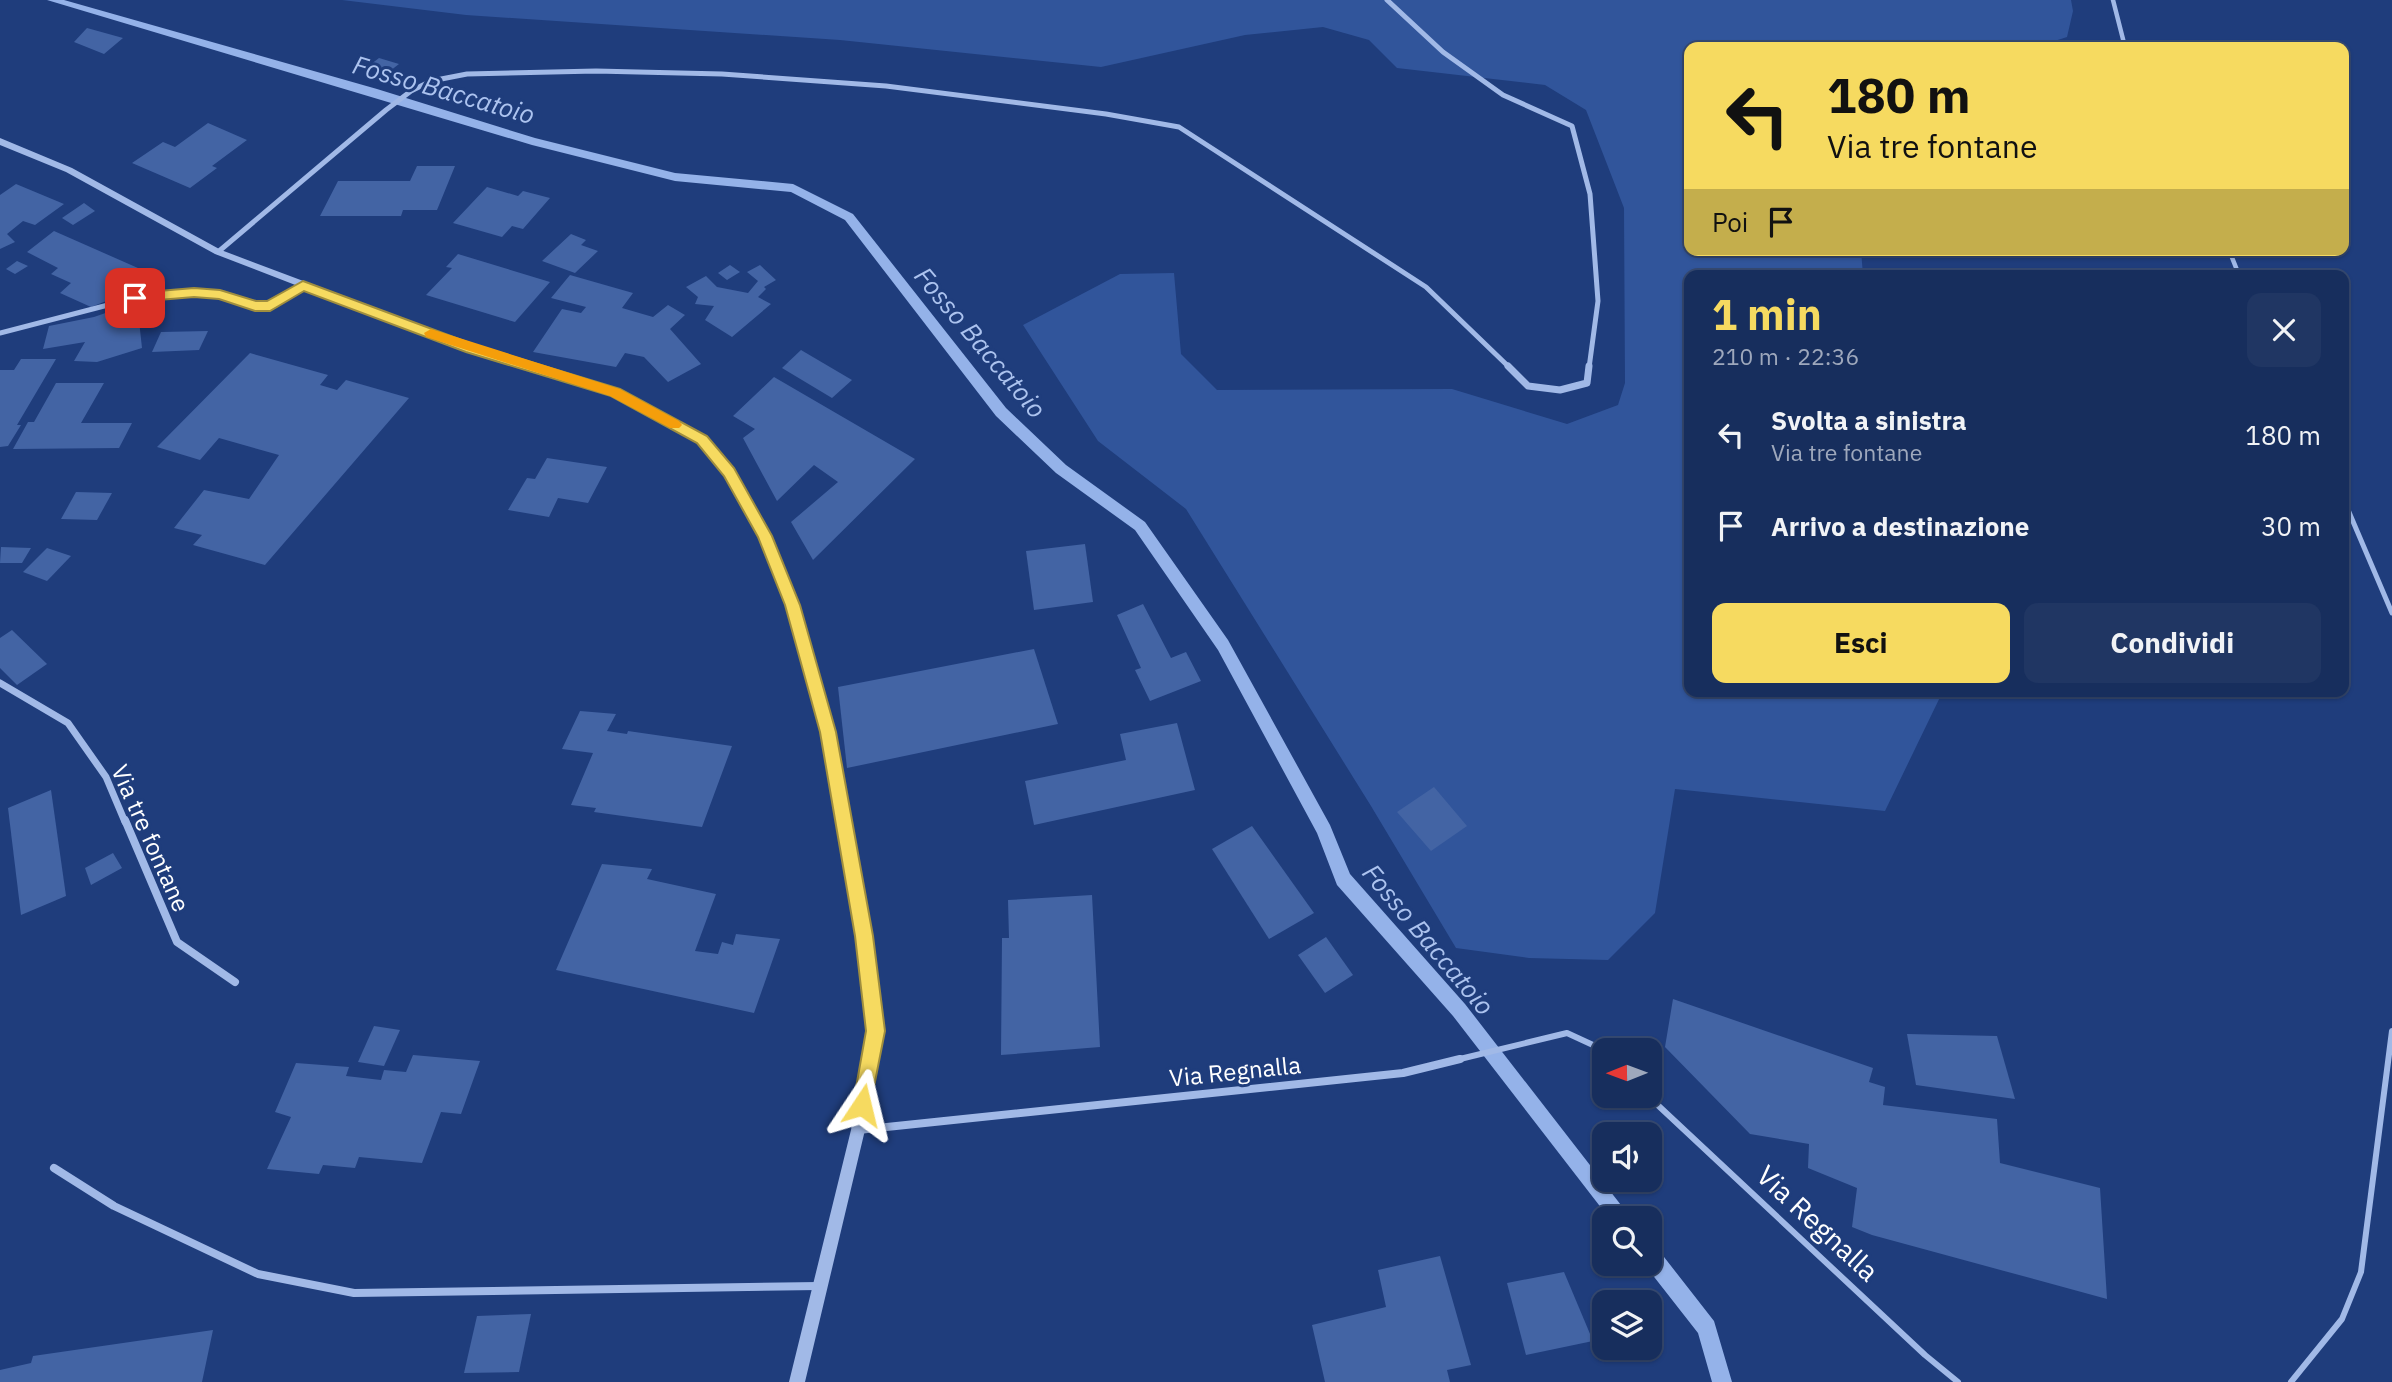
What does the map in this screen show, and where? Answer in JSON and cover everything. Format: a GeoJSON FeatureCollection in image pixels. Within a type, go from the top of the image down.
{"type":"FeatureCollection","features":[{"type":"Feature","properties":{"kind":"street"},"geometry":{"type":"LineString","coordinates":[[218,252],[386,110],[411,91],[431,81],[467,74],[596,71],[722,74],[887,86],[1106,114],[1179,127],[1426,288],[1528,386],[1560,390],[1587,383],[1598,301],[1590,194],[1572,126],[1503,95],[1443,52],[1387,0]]}},
{"type":"Feature","properties":{"kind":"street"},"geometry":{"type":"LineString","coordinates":[[0,141],[69,170],[218,252],[470,348],[615,393],[702,439],[729,472],[765,536],[793,605],[828,732],[864,936],[876,1031],[858,1130],[797,1382]]}},
{"type":"Feature","properties":{"kind":"street"},"geometry":{"type":"LineString","coordinates":[[0,332],[135,298],[194,293],[220,295],[255,306],[270,306],[303,285]]}},
{"type":"Feature","properties":{"kind":"street","name":"Via tre fontane"},"geometry":{"type":"LineString","coordinates":[[0,683],[68,723],[106,777],[177,942],[235,982]]}},
{"type":"Feature","properties":{"kind":"street","name":"Via Regnalla"},"geometry":{"type":"LineString","coordinates":[[858,1130],[1402,1073],[1460,1059]]}},
{"type":"Feature","properties":{"kind":"street"},"geometry":{"type":"LineString","coordinates":[[54,1168],[114,1206],[258,1274],[355,1293],[819,1286]]}},
{"type":"Feature","properties":{"kind":"lane"},"geometry":{"type":"LineString","coordinates":[[2113,0],[2123,42]]}},
{"type":"Feature","properties":{"kind":"lane"},"geometry":{"type":"LineString","coordinates":[[2349,512],[2392,613]]}},
{"type":"Feature","properties":{"kind":"lane"},"geometry":{"type":"LineString","coordinates":[[2291,1382],[2342,1319],[2361,1272],[2392,1031]]}},
{"type":"Feature","properties":{"kind":"lane","name":"Via Regnalla"},"geometry":{"type":"LineString","coordinates":[[1460,1059],[1567,1033],[1592,1045]]}},
{"type":"Feature","properties":{"kind":"lane","name":"Via Regnalla"},"geometry":{"type":"LineString","coordinates":[[1661,1108],[1958,1382]]}},
{"type":"Feature","properties":{"kind":"shaded area"},"geometry":{"type":"Polygon","coordinates":[[[342,0],[2071,0],[2073,11],[2067,37],[2052,42],[1684,42],[1684,256],[1861,256],[1863,270],[1684,270],[1684,697],[1940,697],[1885,811],[1675,789],[1655,913],[1608,960],[1529,958],[1456,948],[1186,509],[1098,441],[1023,325],[1120,274],[1174,273],[1181,354],[1217,390],[1452,389],[1567,424],[1618,405],[1625,383],[1624,208],[1586,110],[1545,85],[1397,68],[1369,40],[1323,27],[1245,35],[1101,67],[840,40],[466,15],[342,0]]]}},
{"type":"Feature","properties":{"kind":"building"},"geometry":{"type":"Polygon","coordinates":[[[87,28],[123,38],[104,54],[74,42],[87,28]]]}},
{"type":"Feature","properties":{"kind":"building"},"geometry":{"type":"Polygon","coordinates":[[[379,58],[399,64],[390,71],[370,65],[379,58]]]}},
{"type":"Feature","properties":{"kind":"building"},"geometry":{"type":"Polygon","coordinates":[[[208,123],[247,140],[212,166],[217,168],[190,188],[132,163],[163,142],[175,147],[208,123]]]}},
{"type":"Feature","properties":{"kind":"building"},"geometry":{"type":"Polygon","coordinates":[[[417,166],[455,166],[437,210],[403,210],[401,216],[320,216],[338,181],[410,181],[417,166]]]}},
{"type":"Feature","properties":{"kind":"building"},"geometry":{"type":"Polygon","coordinates":[[[16,184],[64,204],[35,225],[23,221],[7,234],[15,242],[0,249],[0,195],[16,184]]]}},
{"type":"Feature","properties":{"kind":"building"},"geometry":{"type":"Polygon","coordinates":[[[487,187],[518,196],[523,191],[550,198],[523,229],[512,226],[502,237],[453,223],[487,187]]]}},
{"type":"Feature","properties":{"kind":"building"},"geometry":{"type":"Polygon","coordinates":[[[84,203],[95,211],[73,225],[62,218],[84,203]]]}},
{"type":"Feature","properties":{"kind":"building"},"geometry":{"type":"Polygon","coordinates":[[[54,231],[147,272],[114,298],[91,307],[60,293],[71,283],[51,274],[58,268],[27,252],[54,231]]]}},
{"type":"Feature","properties":{"kind":"building"},"geometry":{"type":"Polygon","coordinates":[[[571,234],[586,240],[581,245],[598,251],[575,273],[542,261],[571,234]]]}},
{"type":"Feature","properties":{"kind":"building"},"geometry":{"type":"Polygon","coordinates":[[[458,254],[550,282],[515,322],[426,295],[452,268],[446,267],[458,254]]]}},
{"type":"Feature","properties":{"kind":"building"},"geometry":{"type":"Polygon","coordinates":[[[17,261],[28,266],[15,274],[6,269],[17,261]]]}},
{"type":"Feature","properties":{"kind":"building"},"geometry":{"type":"Polygon","coordinates":[[[730,265],[740,272],[727,280],[718,273],[730,265]]]}},
{"type":"Feature","properties":{"kind":"building"},"geometry":{"type":"Polygon","coordinates":[[[760,265],[776,280],[764,287],[766,289],[758,297],[771,304],[732,337],[705,320],[714,306],[695,304],[698,297],[686,287],[706,276],[717,287],[748,293],[758,281],[747,272],[760,265]]]}},
{"type":"Feature","properties":{"kind":"building"},"geometry":{"type":"Polygon","coordinates":[[[570,275],[633,293],[622,308],[653,317],[668,305],[685,315],[670,329],[701,364],[668,382],[644,357],[625,353],[616,367],[533,352],[562,309],[581,313],[586,307],[551,298],[570,275]]]}},
{"type":"Feature","properties":{"kind":"building"},"geometry":{"type":"Polygon","coordinates":[[[137,302],[142,348],[97,362],[74,361],[85,342],[43,349],[49,326],[94,317],[137,302]]]}},
{"type":"Feature","properties":{"kind":"building"},"geometry":{"type":"Polygon","coordinates":[[[208,331],[199,350],[152,352],[161,332],[208,331]]]}},
{"type":"Feature","properties":{"kind":"building"},"geometry":{"type":"Polygon","coordinates":[[[801,350],[852,380],[832,398],[782,368],[801,350]]]}},
{"type":"Feature","properties":{"kind":"building"},"geometry":{"type":"Polygon","coordinates":[[[250,353],[328,375],[320,385],[337,390],[346,380],[409,398],[265,565],[193,545],[202,535],[174,528],[204,490],[249,499],[279,455],[219,438],[200,460],[157,447],[250,353]]]}},
{"type":"Feature","properties":{"kind":"building"},"geometry":{"type":"Polygon","coordinates":[[[21,359],[56,359],[17,425],[21,425],[8,446],[0,447],[0,370],[14,370],[21,359]]]}},
{"type":"Feature","properties":{"kind":"building"},"geometry":{"type":"Polygon","coordinates":[[[774,377],[915,459],[813,560],[791,522],[838,482],[814,465],[777,501],[743,438],[755,429],[733,416],[774,377]]]}},
{"type":"Feature","properties":{"kind":"building"},"geometry":{"type":"Polygon","coordinates":[[[56,383],[104,383],[81,423],[132,423],[119,448],[13,449],[28,422],[34,422],[56,383]]]}},
{"type":"Feature","properties":{"kind":"building"},"geometry":{"type":"Polygon","coordinates":[[[547,458],[607,467],[588,503],[558,498],[549,517],[508,510],[527,478],[535,479],[547,458]]]}},
{"type":"Feature","properties":{"kind":"building"},"geometry":{"type":"Polygon","coordinates":[[[76,492],[112,493],[97,520],[61,519],[76,492]]]}},
{"type":"Feature","properties":{"kind":"building"},"geometry":{"type":"Polygon","coordinates":[[[1085,544],[1093,602],[1034,610],[1026,551],[1085,544]]]}},
{"type":"Feature","properties":{"kind":"building"},"geometry":{"type":"Polygon","coordinates":[[[1,547],[31,548],[22,563],[0,563],[1,547]]]}},
{"type":"Feature","properties":{"kind":"building"},"geometry":{"type":"Polygon","coordinates":[[[47,548],[71,556],[47,581],[23,572],[47,548]]]}},
{"type":"Feature","properties":{"kind":"building"},"geometry":{"type":"Polygon","coordinates":[[[1143,604],[1171,658],[1186,652],[1201,681],[1150,701],[1135,670],[1141,668],[1117,615],[1143,604]]]}},
{"type":"Feature","properties":{"kind":"building"},"geometry":{"type":"Polygon","coordinates":[[[12,630],[47,664],[17,685],[0,668],[0,638],[12,630]]]}},
{"type":"Feature","properties":{"kind":"building"},"geometry":{"type":"Polygon","coordinates":[[[1034,649],[1058,724],[847,768],[838,687],[1034,649]]]}},
{"type":"Feature","properties":{"kind":"building"},"geometry":{"type":"Polygon","coordinates":[[[580,711],[616,714],[607,731],[627,734],[628,731],[732,746],[702,827],[594,812],[596,808],[571,805],[593,753],[562,749],[580,711]]]}},
{"type":"Feature","properties":{"kind":"building"},"geometry":{"type":"Polygon","coordinates":[[[1177,723],[1195,790],[1034,825],[1025,781],[1126,760],[1120,734],[1177,723]]]}},
{"type":"Feature","properties":{"kind":"building"},"geometry":{"type":"Polygon","coordinates":[[[1434,787],[1467,826],[1431,851],[1397,812],[1434,787]]]}},
{"type":"Feature","properties":{"kind":"building"},"geometry":{"type":"Polygon","coordinates":[[[51,790],[66,896],[21,915],[8,808],[51,790]]]}},
{"type":"Feature","properties":{"kind":"building"},"geometry":{"type":"Polygon","coordinates":[[[1252,826],[1314,913],[1269,939],[1212,849],[1252,826]]]}},
{"type":"Feature","properties":{"kind":"building"},"geometry":{"type":"Polygon","coordinates":[[[113,853],[122,868],[91,885],[85,868],[113,853]]]}},
{"type":"Feature","properties":{"kind":"building"},"geometry":{"type":"Polygon","coordinates":[[[602,864],[652,869],[647,879],[716,894],[695,951],[718,954],[722,942],[733,945],[736,934],[780,939],[754,1013],[556,970],[602,864]]]}},
{"type":"Feature","properties":{"kind":"building"},"geometry":{"type":"Polygon","coordinates":[[[1092,895],[1100,1047],[1001,1055],[1002,938],[1009,938],[1008,900],[1092,895]]]}},
{"type":"Feature","properties":{"kind":"building"},"geometry":{"type":"Polygon","coordinates":[[[1326,937],[1353,975],[1325,993],[1298,955],[1326,937]]]}},
{"type":"Feature","properties":{"kind":"building"},"geometry":{"type":"Polygon","coordinates":[[[1673,999],[1873,1068],[1869,1082],[1885,1087],[1883,1105],[1997,1119],[2000,1163],[2100,1188],[2107,1299],[1872,1235],[1852,1227],[1857,1188],[1808,1168],[1809,1144],[1750,1134],[1665,1047],[1673,999]]]}},
{"type":"Feature","properties":{"kind":"building"},"geometry":{"type":"Polygon","coordinates":[[[374,1026],[400,1030],[384,1066],[358,1062],[374,1026]]]}},
{"type":"Feature","properties":{"kind":"building"},"geometry":{"type":"Polygon","coordinates":[[[1907,1034],[1997,1036],[2015,1099],[1916,1085],[1907,1034]]]}},
{"type":"Feature","properties":{"kind":"building"},"geometry":{"type":"Polygon","coordinates":[[[413,1055],[480,1061],[461,1114],[441,1112],[422,1163],[359,1157],[355,1168],[323,1165],[319,1174],[267,1169],[291,1117],[275,1112],[296,1063],[349,1067],[346,1076],[381,1080],[384,1070],[406,1072],[413,1055]]]}},
{"type":"Feature","properties":{"kind":"building"},"geometry":{"type":"Polygon","coordinates":[[[1440,1256],[1471,1365],[1447,1370],[1450,1382],[1325,1382],[1312,1325],[1386,1307],[1378,1270],[1440,1256]]]}},
{"type":"Feature","properties":{"kind":"building"},"geometry":{"type":"Polygon","coordinates":[[[1564,1272],[1592,1341],[1526,1355],[1507,1283],[1564,1272]]]}},
{"type":"Feature","properties":{"kind":"building"},"geometry":{"type":"Polygon","coordinates":[[[531,1314],[519,1372],[464,1373],[477,1316],[531,1314]]]}},
{"type":"Feature","properties":{"kind":"building"},"geometry":{"type":"Polygon","coordinates":[[[213,1330],[202,1382],[0,1382],[0,1370],[31,1363],[33,1356],[213,1330]]]}},
{"type":"Feature","properties":{"kind":"waterway","name":"Fosso Baccatoio"},"geometry":{"type":"LineString","coordinates":[[52,0],[373,92],[532,141],[675,177],[793,188],[849,217],[1001,412],[1061,469],[1140,526],[1223,645],[1324,830],[1343,879],[1459,1010],[1612,1206]]}},
{"type":"Feature","properties":{"kind":"waterway","name":"Fosso Baccatoio"},"geometry":{"type":"LineString","coordinates":[[1662,1270],[1707,1328],[1722,1382]]}},
{"type":"Feature","properties":{"kind":"slow traffic"},"geometry":{"type":"LineString","coordinates":[[431,333],[470,348],[615,393],[674,425]]}},
{"type":"Feature","properties":{"kind":"route"},"geometry":{"type":"LineString","coordinates":[[135,298],[194,293],[220,295],[255,306],[270,306],[303,285],[470,348],[615,393],[702,439],[729,472],[765,536],[793,605],[828,732],[864,936],[876,1031],[862,1105]]}}]}
